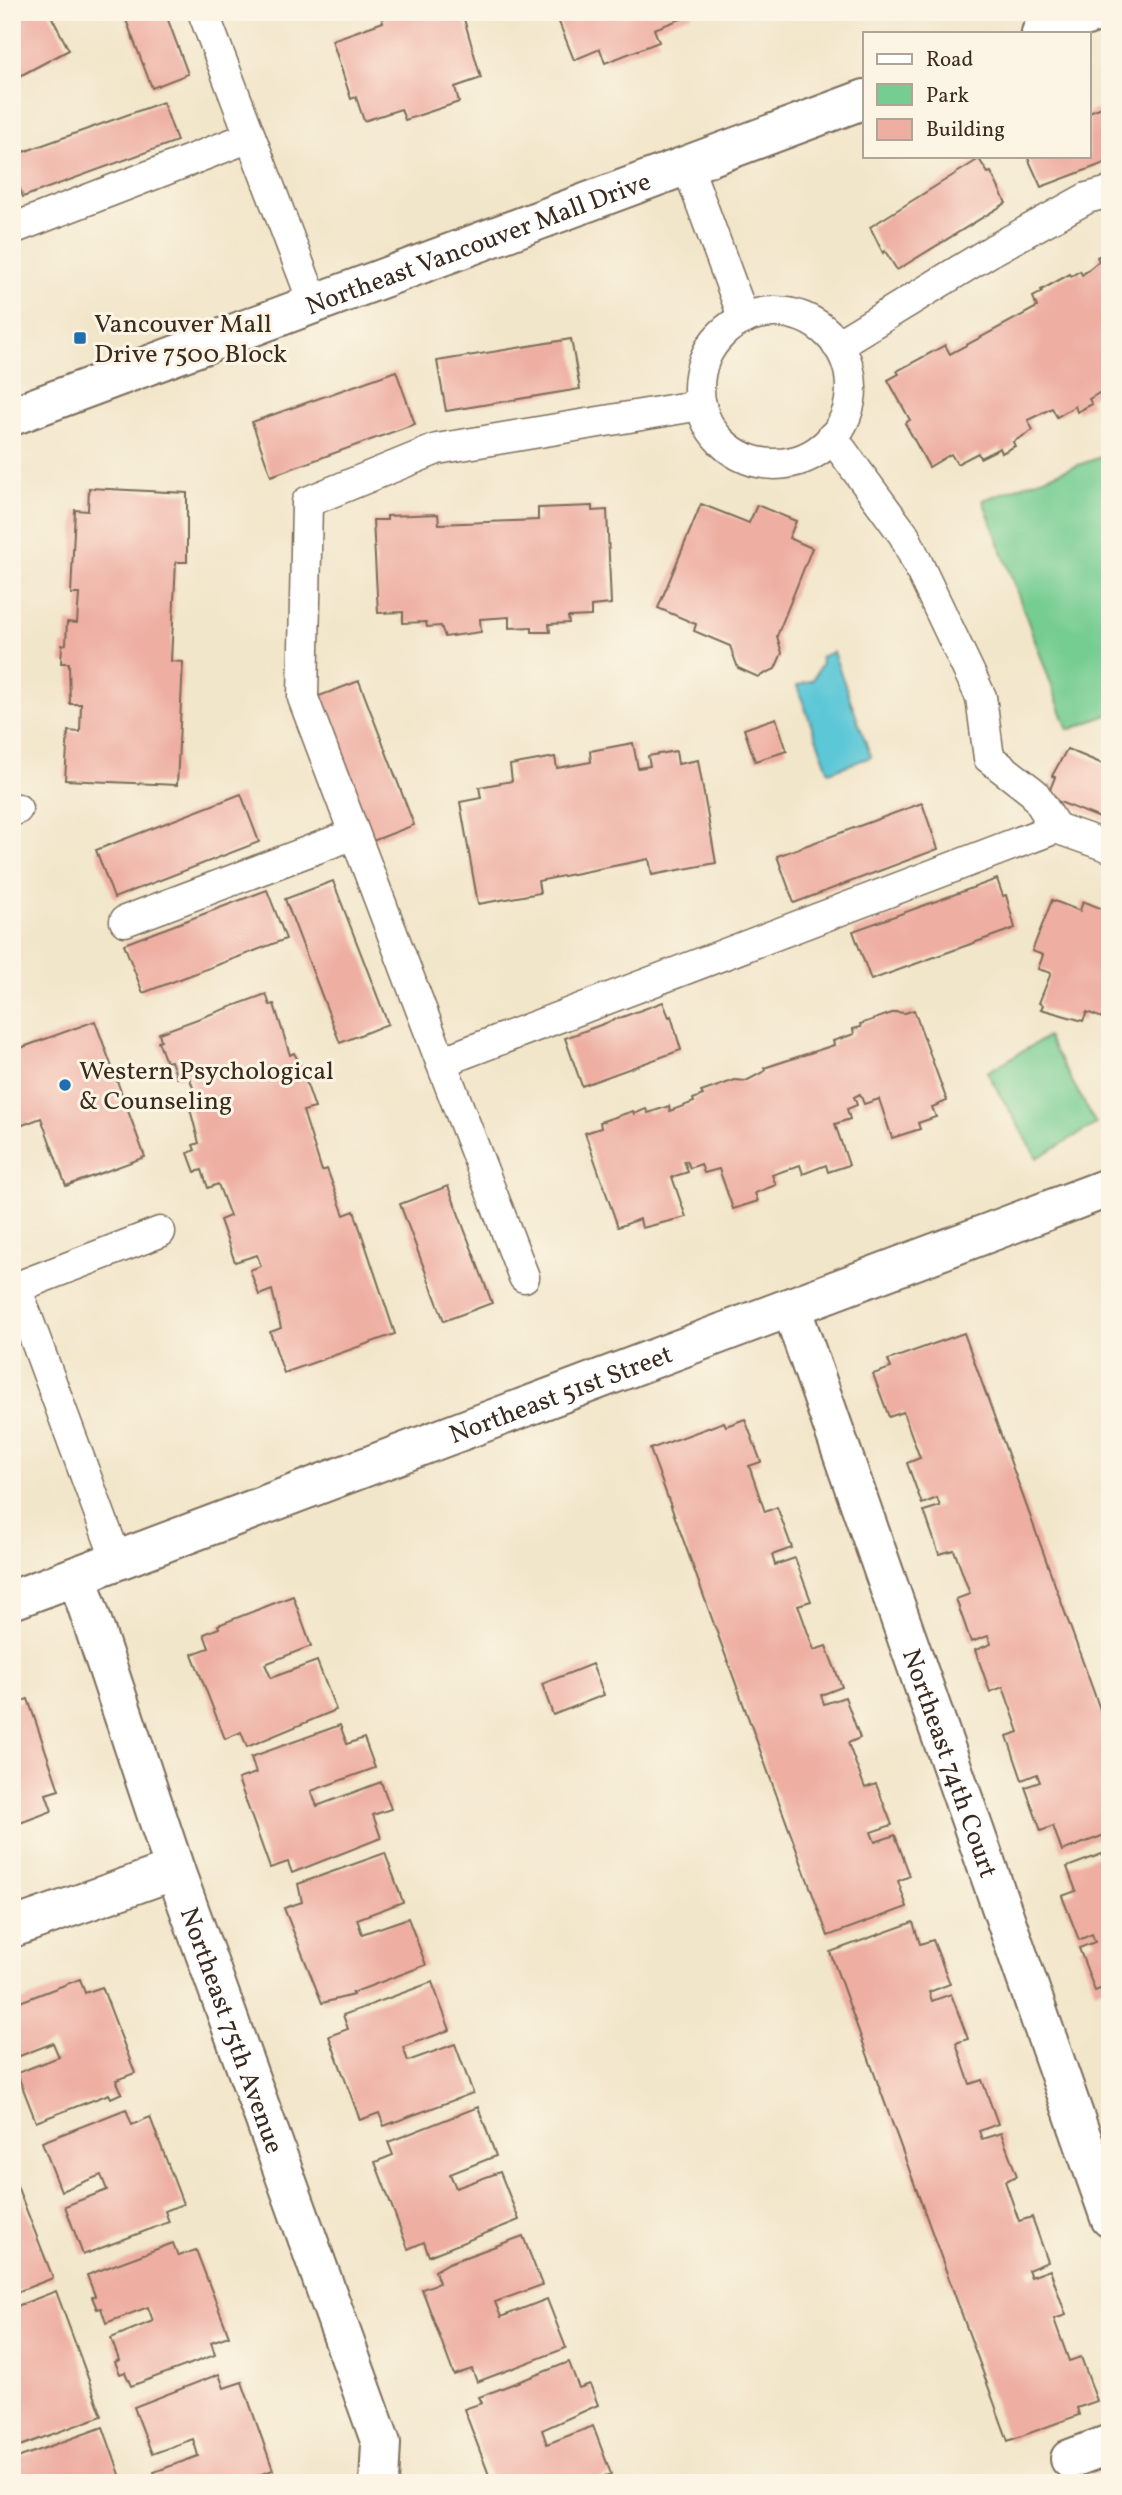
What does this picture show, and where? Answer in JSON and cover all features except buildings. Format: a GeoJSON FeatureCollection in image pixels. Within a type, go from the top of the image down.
{"type":"FeatureCollection","features":[{"type":"Feature","properties":{"kind":"street"},"geometry":{"type":"LineString","coordinates":[[1044,32],[1097,12]]}},
{"type":"Feature","properties":{"kind":"street","name":"Northeast Vancouver Mall Drive"},"geometry":{"type":"LineString","coordinates":[[12,416],[863,100]]}},
{"type":"Feature","properties":{"kind":"street","name":"Northeast 51st Street"},"geometry":{"type":"LineString","coordinates":[[12,1600],[791,1307],[887,1268],[1110,1187]]}},
{"type":"Feature","properties":{"kind":"street","name":"Northeast 74th Court"},"geometry":{"type":"LineString","coordinates":[[791,1307],[1110,2218]]}},
{"type":"Feature","properties":{"kind":"street","name":"Northeast 75th Avenue"},"geometry":{"type":"LineString","coordinates":[[77,1576],[175,1870],[382,2443],[379,2483]]}},
{"type":"Feature","properties":{"kind":"street"},"geometry":{"type":"LineString","coordinates":[[12,1928],[175,1870]]}},
{"type":"Feature","properties":{"kind":"street"},"geometry":{"type":"LineString","coordinates":[[1070,2459],[1110,2445]]}},
{"type":"Feature","properties":{"kind":"lane"},"geometry":{"type":"LineString","coordinates":[[203,12],[314,304]]}},
{"type":"Feature","properties":{"kind":"lane"},"geometry":{"type":"LineString","coordinates":[[12,229],[250,137]]}},
{"type":"Feature","properties":{"kind":"lane"},"geometry":{"type":"LineString","coordinates":[[687,165],[744,319]]}},
{"type":"Feature","properties":{"kind":"lane"},"geometry":{"type":"LineString","coordinates":[[837,345],[1087,198],[1110,192]]}},
{"type":"Feature","properties":{"kind":"lane"},"geometry":{"type":"LineString","coordinates":[[766,313],[795,315],[820,327],[837,345],[850,375],[850,394],[843,421],[832,437],[802,459],[774,464],[755,461],[722,442],[705,419],[699,383],[706,355],[724,332],[744,319],[766,313]]}},
{"type":"Feature","properties":{"kind":"lane"},"geometry":{"type":"LineString","coordinates":[[524,1277],[303,698],[307,502],[437,449],[701,405]]}},
{"type":"Feature","properties":{"kind":"lane"},"geometry":{"type":"LineString","coordinates":[[832,437],[904,535],[981,697],[989,758],[1034,793],[1056,828],[1110,847]]}},
{"type":"Feature","properties":{"kind":"lane"},"geometry":{"type":"LineString","coordinates":[[441,1062],[1056,828]]}},
{"type":"Feature","properties":{"kind":"lane"},"geometry":{"type":"LineString","coordinates":[[125,921],[355,834]]}},
{"type":"Feature","properties":{"kind":"lane"},"geometry":{"type":"LineString","coordinates":[[117,1561],[14,1288],[160,1232]]}},
{"type":"Feature","properties":{"kind":"green space"},"geometry":{"type":"Polygon","coordinates":[[[1109,454],[1110,714],[1068,730],[983,500],[1109,454]]]}},
{"type":"Feature","properties":{"kind":"green space"},"geometry":{"type":"Polygon","coordinates":[[[1047,1037],[1096,1124],[1037,1158],[987,1072],[1047,1037]]]}},
{"type":"Feature","properties":{"kind":"water"},"geometry":{"type":"Polygon","coordinates":[[[833,652],[871,757],[829,772],[797,686],[813,680],[822,663],[820,657],[833,652]]]}},
{"type":"Feature","properties":{"kind":"place","name":"Vancouver Mall Drive 7500 Block"},"geometry":{"type":"Point","coordinates":[80,338]}},
{"type":"Feature","properties":{"kind":"place","name":"Western Psychological & Counseling"},"geometry":{"type":"Point","coordinates":[65,1085]}}]}
